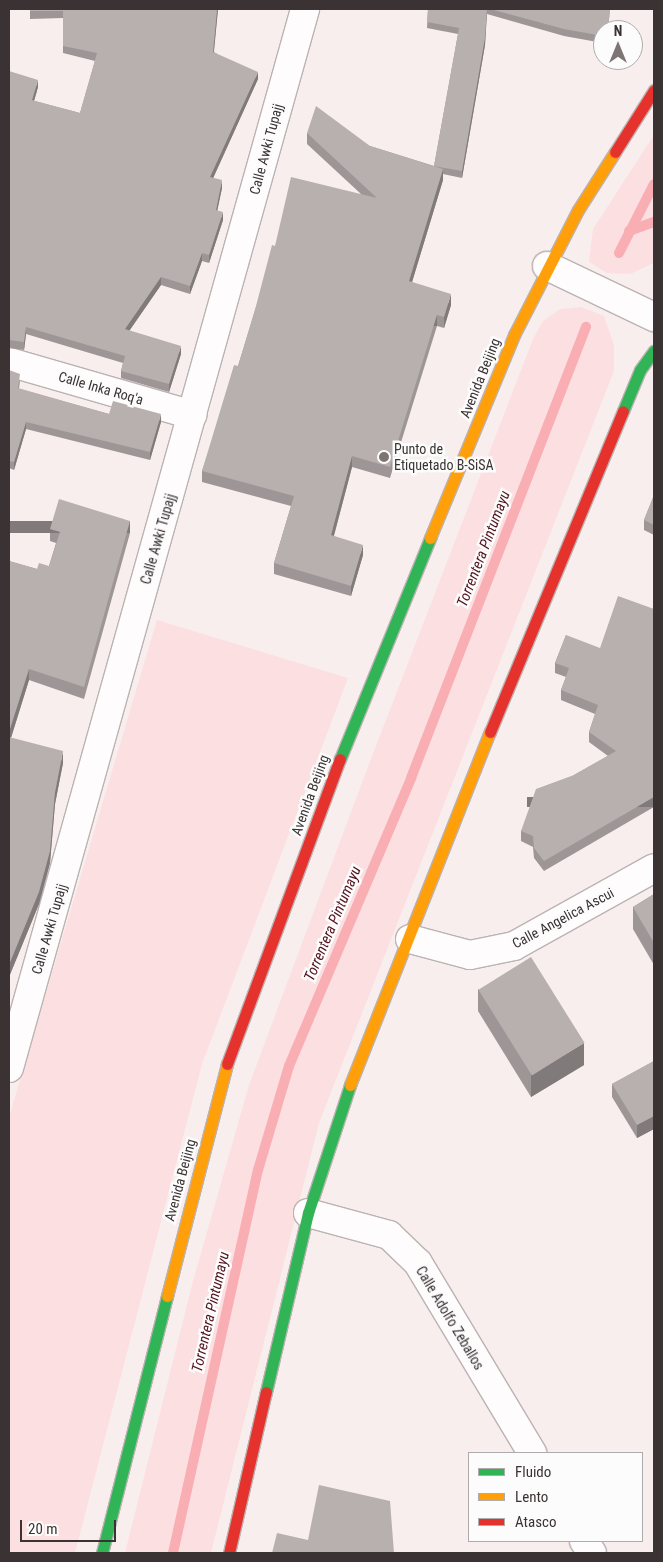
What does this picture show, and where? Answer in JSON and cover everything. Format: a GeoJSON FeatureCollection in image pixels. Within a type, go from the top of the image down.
{"type":"FeatureCollection","features":[{"type":"Feature","properties":{"kind":"main road","name":"Avenida Beijing"},"geometry":{"type":"LineString","coordinates":[[102,1553],[224,1072],[341,754],[510,344],[547,266],[613,151],[654,90]]}},
{"type":"Feature","properties":{"kind":"main road"},"geometry":{"type":"LineString","coordinates":[[229,1553],[308,1213],[352,1079],[410,939],[460,806],[637,379],[654,351]]}},
{"type":"Feature","properties":{"kind":"street","name":"Calle Awki Tupajj"},"geometry":{"type":"LineString","coordinates":[[9,1068],[305,9]]}},
{"type":"Feature","properties":{"kind":"street"},"geometry":{"type":"LineString","coordinates":[[547,266],[654,317]]}},
{"type":"Feature","properties":{"kind":"street","name":"Calle Inka Roq'a"},"geometry":{"type":"LineString","coordinates":[[9,362],[193,415]]}},
{"type":"Feature","properties":{"kind":"street","name":"Calle Angelica Ascui"},"geometry":{"type":"LineString","coordinates":[[410,939],[470,955],[514,946],[654,868]]}},
{"type":"Feature","properties":{"kind":"street","name":"Calle Adolfo Zeballos"},"geometry":{"type":"LineString","coordinates":[[308,1213],[389,1235],[418,1263],[531,1452]]}},
{"type":"Feature","properties":{"kind":"street"},"geometry":{"type":"LineString","coordinates":[[585,1542],[592,1553]]}},
{"type":"Feature","properties":{"kind":"shaded area"},"geometry":{"type":"Polygon","coordinates":[[[654,135],[654,263],[630,274],[607,273],[589,262],[593,229],[654,135]]]}},
{"type":"Feature","properties":{"kind":"shaded area"},"geometry":{"type":"Polygon","coordinates":[[[581,307],[604,316],[614,345],[614,371],[319,1123],[211,1553],[125,1553],[193,1281],[249,1085],[369,764],[533,339],[543,321],[560,309],[581,307]]]}},
{"type":"Feature","properties":{"kind":"shaded area"},"geometry":{"type":"Polygon","coordinates":[[[157,620],[348,678],[202,1064],[75,1553],[9,1553],[9,1117],[157,620]]]}},
{"type":"Feature","properties":{"kind":"building"},"geometry":{"type":"Polygon","coordinates":[[[30,9],[217,9],[213,52],[258,72],[210,177],[222,180],[216,210],[223,212],[209,255],[202,253],[190,286],[161,277],[125,329],[181,346],[169,384],[121,371],[125,356],[26,327],[24,342],[9,340],[9,71],[38,80],[32,100],[80,113],[97,53],[63,46],[63,11],[30,11],[30,9]]]}},
{"type":"Feature","properties":{"kind":"building"},"geometry":{"type":"Polygon","coordinates":[[[428,9],[487,9],[485,38],[462,171],[434,166],[459,28],[427,22],[428,9]]]}},
{"type":"Feature","properties":{"kind":"building"},"geometry":{"type":"Polygon","coordinates":[[[490,9],[610,9],[609,20],[593,20],[593,34],[564,29],[490,9]]]}},
{"type":"Feature","properties":{"kind":"building"},"geometry":{"type":"Polygon","coordinates":[[[316,106],[370,146],[443,169],[409,281],[451,294],[444,317],[437,315],[390,467],[352,456],[331,535],[363,545],[351,586],[274,563],[294,496],[202,471],[234,365],[238,366],[272,245],[275,246],[291,177],[377,198],[307,133],[316,106]]]}},
{"type":"Feature","properties":{"kind":"building"},"geometry":{"type":"Polygon","coordinates":[[[9,370],[20,374],[18,388],[109,414],[113,401],[161,414],[150,452],[26,422],[14,462],[9,461],[9,370]]]}},
{"type":"Feature","properties":{"kind":"building"},"geometry":{"type":"Polygon","coordinates":[[[654,495],[654,525],[644,520],[654,495]]]}},
{"type":"Feature","properties":{"kind":"building"},"geometry":{"type":"Polygon","coordinates":[[[59,499],[130,521],[84,687],[29,669],[9,732],[9,561],[37,569],[39,563],[49,566],[60,532],[50,529],[59,499]]]}},
{"type":"Feature","properties":{"kind":"building"},"geometry":{"type":"Polygon","coordinates":[[[618,596],[654,609],[654,797],[544,861],[534,848],[533,836],[521,831],[536,789],[574,775],[616,751],[589,732],[598,705],[561,690],[569,668],[555,663],[566,635],[600,648],[618,596]]]}},
{"type":"Feature","properties":{"kind":"building"},"geometry":{"type":"Polygon","coordinates":[[[9,737],[63,751],[55,792],[50,851],[39,892],[9,965],[9,737]]]}},
{"type":"Feature","properties":{"kind":"building"},"geometry":{"type":"Polygon","coordinates":[[[654,894],[654,943],[633,907],[654,894]]]}},
{"type":"Feature","properties":{"kind":"building"},"geometry":{"type":"Polygon","coordinates":[[[531,957],[585,1043],[532,1076],[478,990],[531,957]]]}},
{"type":"Feature","properties":{"kind":"building"},"geometry":{"type":"Polygon","coordinates":[[[654,1061],[654,1116],[637,1125],[612,1084],[654,1061]]]}},
{"type":"Feature","properties":{"kind":"building"},"geometry":{"type":"Polygon","coordinates":[[[319,1485],[390,1501],[394,1553],[272,1553],[277,1533],[308,1540],[319,1485]]]}},
{"type":"Feature","properties":{"kind":"waterway","name":"Torrentera Pintumayu"},"geometry":{"type":"LineString","coordinates":[[619,253],[654,184]]}},
{"type":"Feature","properties":{"kind":"waterway"},"geometry":{"type":"LineString","coordinates":[[629,231],[654,222]]}},
{"type":"Feature","properties":{"kind":"waterway","name":"Torrentera Pintumayu"},"geometry":{"type":"LineString","coordinates":[[173,1553],[258,1170],[289,1066],[411,778],[586,327]]}},
{"type":"Feature","properties":{"kind":"traffic: fast"},"geometry":{"type":"LineString","coordinates":[[623,411],[640,370],[654,351]]}},
{"type":"Feature","properties":{"kind":"traffic: fast"},"geometry":{"type":"LineString","coordinates":[[340,759],[430,538]]}},
{"type":"Feature","properties":{"kind":"traffic: fast"},"geometry":{"type":"LineString","coordinates":[[266,1392],[308,1213],[350,1085]]}},
{"type":"Feature","properties":{"kind":"traffic: fast"},"geometry":{"type":"LineString","coordinates":[[102,1553],[167,1296]]}},
{"type":"Feature","properties":{"kind":"traffic: slow"},"geometry":{"type":"LineString","coordinates":[[430,538],[514,335],[578,210],[615,152]]}},
{"type":"Feature","properties":{"kind":"traffic: slow"},"geometry":{"type":"LineString","coordinates":[[350,1085],[490,732]]}},
{"type":"Feature","properties":{"kind":"traffic: slow"},"geometry":{"type":"LineString","coordinates":[[167,1296],[227,1064]]}},
{"type":"Feature","properties":{"kind":"traffic: jam"},"geometry":{"type":"LineString","coordinates":[[615,152],[654,90]]}},
{"type":"Feature","properties":{"kind":"traffic: jam"},"geometry":{"type":"LineString","coordinates":[[490,732],[623,411]]}},
{"type":"Feature","properties":{"kind":"traffic: jam"},"geometry":{"type":"LineString","coordinates":[[227,1064],[340,759]]}},
{"type":"Feature","properties":{"kind":"traffic: jam"},"geometry":{"type":"LineString","coordinates":[[229,1553],[266,1392]]}},
{"type":"Feature","properties":{"kind":"place","name":"Punto de Etiquetado B-SiSA"},"geometry":{"type":"Point","coordinates":[384,457]}}]}
